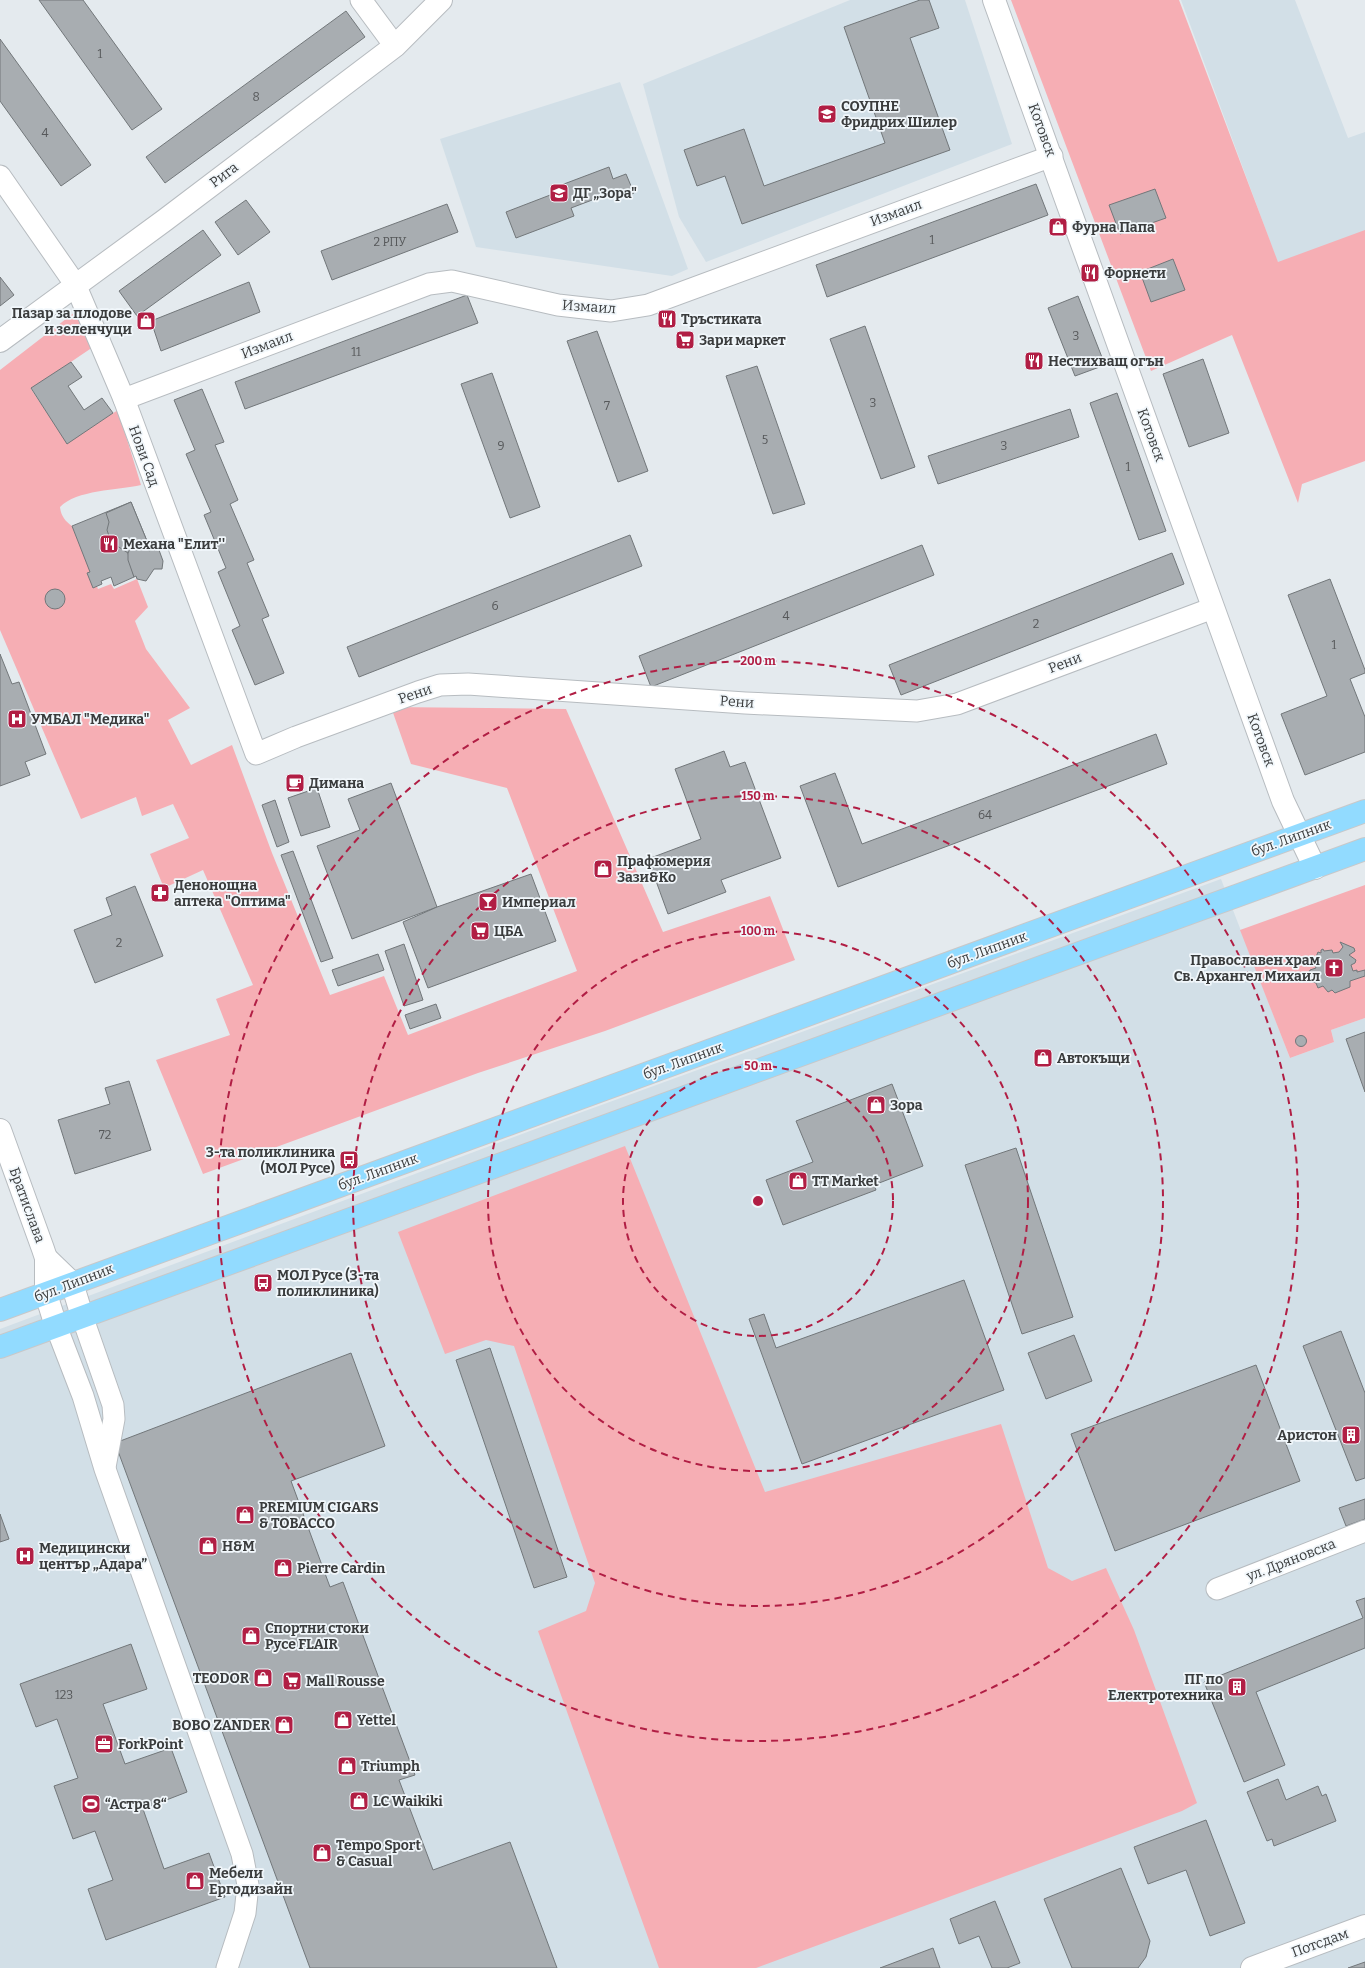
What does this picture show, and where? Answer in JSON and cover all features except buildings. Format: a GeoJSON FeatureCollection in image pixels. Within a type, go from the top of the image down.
{"type":"FeatureCollection","features":[{"type":"Feature","properties":{"kind":"main road","name":"бул. Липник"},"geometry":{"type":"LineString","coordinates":[[0,1310],[1365,811]]}},
{"type":"Feature","properties":{"kind":"main road"},"geometry":{"type":"LineString","coordinates":[[0,1347],[841,1040],[894,1023],[1365,849]]}},
{"type":"Feature","properties":{"kind":"street"},"geometry":{"type":"LineString","coordinates":[[361,0],[395,46]]}},
{"type":"Feature","properties":{"kind":"street","name":"Рига"},"geometry":{"type":"LineString","coordinates":[[0,341],[75,284],[165,220],[395,46],[441,0]]}},
{"type":"Feature","properties":{"kind":"street","name":"Котовск"},"geometry":{"type":"LineString","coordinates":[[994,0],[1052,156],[1283,801],[1314,868]]}},
{"type":"Feature","properties":{"kind":"street","name":"Измаил"},"geometry":{"type":"LineString","coordinates":[[124,399],[429,284],[452,282],[558,305],[611,311],[648,306],[1052,156]]}},
{"type":"Feature","properties":{"kind":"street","name":"Нови Сад"},"geometry":{"type":"LineString","coordinates":[[0,176],[75,284],[124,399],[256,754]]}},
{"type":"Feature","properties":{"kind":"street","name":"Рени"},"geometry":{"type":"LineString","coordinates":[[256,754],[296,736],[440,685],[476,684],[745,702],[917,711],[957,704],[1213,608]]}},
{"type":"Feature","properties":{"kind":"street","name":"Братислава"},"geometry":{"type":"LineString","coordinates":[[0,1130],[46,1258]]}},
{"type":"Feature","properties":{"kind":"street"},"geometry":{"type":"LineString","coordinates":[[46,1258],[72,1283],[113,1405],[114,1425],[105,1469]]}},
{"type":"Feature","properties":{"kind":"street"},"geometry":{"type":"LineString","coordinates":[[46,1258],[46,1294],[56,1326],[83,1396],[105,1469],[242,1854],[248,1885],[245,1913],[227,1968]]}},
{"type":"Feature","properties":{"kind":"street","name":"ул. Дряновска"},"geometry":{"type":"LineString","coordinates":[[1217,1589],[1365,1531]]}},
{"type":"Feature","properties":{"kind":"street","name":"Потсдам"},"geometry":{"type":"LineString","coordinates":[[1252,1968],[1365,1926]]}},
{"type":"Feature","properties":{"kind":"shaded area","name":"СОУПНЕ Фридрих Шилер"},"geometry":{"type":"Polygon","coordinates":[[[850,0],[965,0],[1012,144],[706,262],[679,217],[643,84],[850,0]]]}},
{"type":"Feature","properties":{"kind":"shaded area"},"geometry":{"type":"Polygon","coordinates":[[[1011,0],[1179,0],[1278,262],[1365,230],[1365,461],[1302,484],[1298,503],[1232,335],[1151,371],[1011,0]]]}},
{"type":"Feature","properties":{"kind":"shaded area"},"geometry":{"type":"Polygon","coordinates":[[[1181,0],[1295,0],[1348,138],[1365,132],[1365,233],[1278,263],[1181,0]]]}},
{"type":"Feature","properties":{"kind":"shaded area","name":"ДГ „Зора\""},"geometry":{"type":"Polygon","coordinates":[[[620,82],[688,269],[672,276],[476,247],[440,139],[620,82]]]}},
{"type":"Feature","properties":{"kind":"shaded area"},"geometry":{"type":"Polygon","coordinates":[[[75,312],[93,347],[31,389],[67,443],[118,410],[141,485],[76,497],[67,501],[60,507],[62,516],[72,526],[98,589],[111,584],[114,589],[137,579],[148,607],[135,621],[146,649],[190,708],[168,720],[191,765],[232,745],[272,853],[330,995],[384,976],[408,1035],[577,971],[507,788],[411,764],[391,707],[566,709],[663,932],[770,896],[795,960],[605,1031],[478,1073],[203,1174],[156,1060],[230,1035],[216,999],[253,985],[203,870],[164,888],[150,854],[189,838],[173,804],[142,816],[136,797],[81,819],[0,630],[0,370],[75,312]]]}},
{"type":"Feature","properties":{"kind":"shaded area"},"geometry":{"type":"Polygon","coordinates":[[[1221,879],[1290,1058],[1334,1042],[1331,1030],[1365,1018],[1365,1968],[0,1968],[0,1329],[530,1131],[1221,879]]]}},
{"type":"Feature","properties":{"kind":"shaded area"},"geometry":{"type":"Polygon","coordinates":[[[1365,885],[1365,1018],[1331,1030],[1334,1042],[1290,1058],[1240,930],[1365,885]]]}},
{"type":"Feature","properties":{"kind":"shaded area"},"geometry":{"type":"Polygon","coordinates":[[[625,1146],[765,1492],[1001,1424],[1048,1568],[1072,1581],[1106,1568],[1134,1630],[1197,1803],[1182,1811],[756,1968],[659,1968],[538,1631],[586,1611],[595,1583],[514,1346],[486,1340],[445,1354],[398,1232],[625,1146]]]}},
{"type":"Feature","properties":{"kind":"place","name":"СОУПНЕ Фридрих Шилер"},"geometry":{"type":"Point","coordinates":[827,114]}},
{"type":"Feature","properties":{"kind":"place","name":"ДГ „Зора\""},"geometry":{"type":"Point","coordinates":[559,193]}},
{"type":"Feature","properties":{"kind":"place","name":"Фурна Папа"},"geometry":{"type":"Point","coordinates":[1058,227]}},
{"type":"Feature","properties":{"kind":"place","name":"Форнети"},"geometry":{"type":"Point","coordinates":[1090,273]}},
{"type":"Feature","properties":{"kind":"place","name":"Тръстиката"},"geometry":{"type":"Point","coordinates":[667,319]}},
{"type":"Feature","properties":{"kind":"place","name":"Пазар за плодове и зеленчуци"},"geometry":{"type":"Point","coordinates":[146,321]}},
{"type":"Feature","properties":{"kind":"place","name":"Зари маркет"},"geometry":{"type":"Point","coordinates":[685,340]}},
{"type":"Feature","properties":{"kind":"place","name":"Нестихващ огън"},"geometry":{"type":"Point","coordinates":[1034,361]}},
{"type":"Feature","properties":{"kind":"place","name":"Механа \"Елит''"},"geometry":{"type":"Point","coordinates":[109,544]}},
{"type":"Feature","properties":{"kind":"place","name":"УМБАЛ \"Медика\""},"geometry":{"type":"Point","coordinates":[17,719]}},
{"type":"Feature","properties":{"kind":"place","name":"Димана"},"geometry":{"type":"Point","coordinates":[295,783]}},
{"type":"Feature","properties":{"kind":"place","name":"Прафюмерия Зази&Ко"},"geometry":{"type":"Point","coordinates":[603,869]}},
{"type":"Feature","properties":{"kind":"place","name":"Денонощна аптека \"Оптима\""},"geometry":{"type":"Point","coordinates":[160,893]}},
{"type":"Feature","properties":{"kind":"place","name":"Империал"},"geometry":{"type":"Point","coordinates":[488,902]}},
{"type":"Feature","properties":{"kind":"place","name":"ЦБА"},"geometry":{"type":"Point","coordinates":[480,931]}},
{"type":"Feature","properties":{"kind":"place","name":"Православен храм Св. Архангел Михаил"},"geometry":{"type":"Point","coordinates":[1334,968]}},
{"type":"Feature","properties":{"kind":"place","name":"Автокъщи"},"geometry":{"type":"Point","coordinates":[1043,1058]}},
{"type":"Feature","properties":{"kind":"place","name":"Зора"},"geometry":{"type":"Point","coordinates":[876,1105]}},
{"type":"Feature","properties":{"kind":"place","name":"3-та поликлиника (МОЛ Русе)"},"geometry":{"type":"Point","coordinates":[349,1160]}},
{"type":"Feature","properties":{"kind":"place","name":"TT Market"},"geometry":{"type":"Point","coordinates":[798,1181]}},
{"type":"Feature","properties":{"kind":"place","name":"МОЛ Русе (3-та поликлиника)"},"geometry":{"type":"Point","coordinates":[263,1283]}},
{"type":"Feature","properties":{"kind":"place","name":"Аристон"},"geometry":{"type":"Point","coordinates":[1351,1435]}},
{"type":"Feature","properties":{"kind":"place","name":"PREMIUM CIGARS & TOBACCO"},"geometry":{"type":"Point","coordinates":[245,1515]}},
{"type":"Feature","properties":{"kind":"place","name":"H&M"},"geometry":{"type":"Point","coordinates":[208,1546]}},
{"type":"Feature","properties":{"kind":"place","name":"Медицински център „Адара”"},"geometry":{"type":"Point","coordinates":[25,1556]}},
{"type":"Feature","properties":{"kind":"place","name":"Pierre Cardin"},"geometry":{"type":"Point","coordinates":[283,1568]}},
{"type":"Feature","properties":{"kind":"place","name":"Спортни стоки Русе FLAIR"},"geometry":{"type":"Point","coordinates":[251,1636]}},
{"type":"Feature","properties":{"kind":"place","name":"TEODOR"},"geometry":{"type":"Point","coordinates":[263,1678]}},
{"type":"Feature","properties":{"kind":"place","name":"Mall Rousse"},"geometry":{"type":"Point","coordinates":[292,1681]}},
{"type":"Feature","properties":{"kind":"place","name":"ПГ по Електротехника"},"geometry":{"type":"Point","coordinates":[1237,1687]}},
{"type":"Feature","properties":{"kind":"place","name":"Yettel"},"geometry":{"type":"Point","coordinates":[343,1720]}},
{"type":"Feature","properties":{"kind":"place","name":"BOBO ZANDER"},"geometry":{"type":"Point","coordinates":[284,1725]}},
{"type":"Feature","properties":{"kind":"place","name":"ForkPoint"},"geometry":{"type":"Point","coordinates":[104,1744]}},
{"type":"Feature","properties":{"kind":"place","name":"Triumph"},"geometry":{"type":"Point","coordinates":[347,1766]}},
{"type":"Feature","properties":{"kind":"place","name":"LC Waikiki"},"geometry":{"type":"Point","coordinates":[359,1801]}},
{"type":"Feature","properties":{"kind":"place","name":"“Астра 8“"},"geometry":{"type":"Point","coordinates":[91,1804]}},
{"type":"Feature","properties":{"kind":"place","name":"Tempo Sport & Casual"},"geometry":{"type":"Point","coordinates":[322,1853]}},
{"type":"Feature","properties":{"kind":"place","name":"Мебели Ергодизайн"},"geometry":{"type":"Point","coordinates":[195,1881]}}]}
